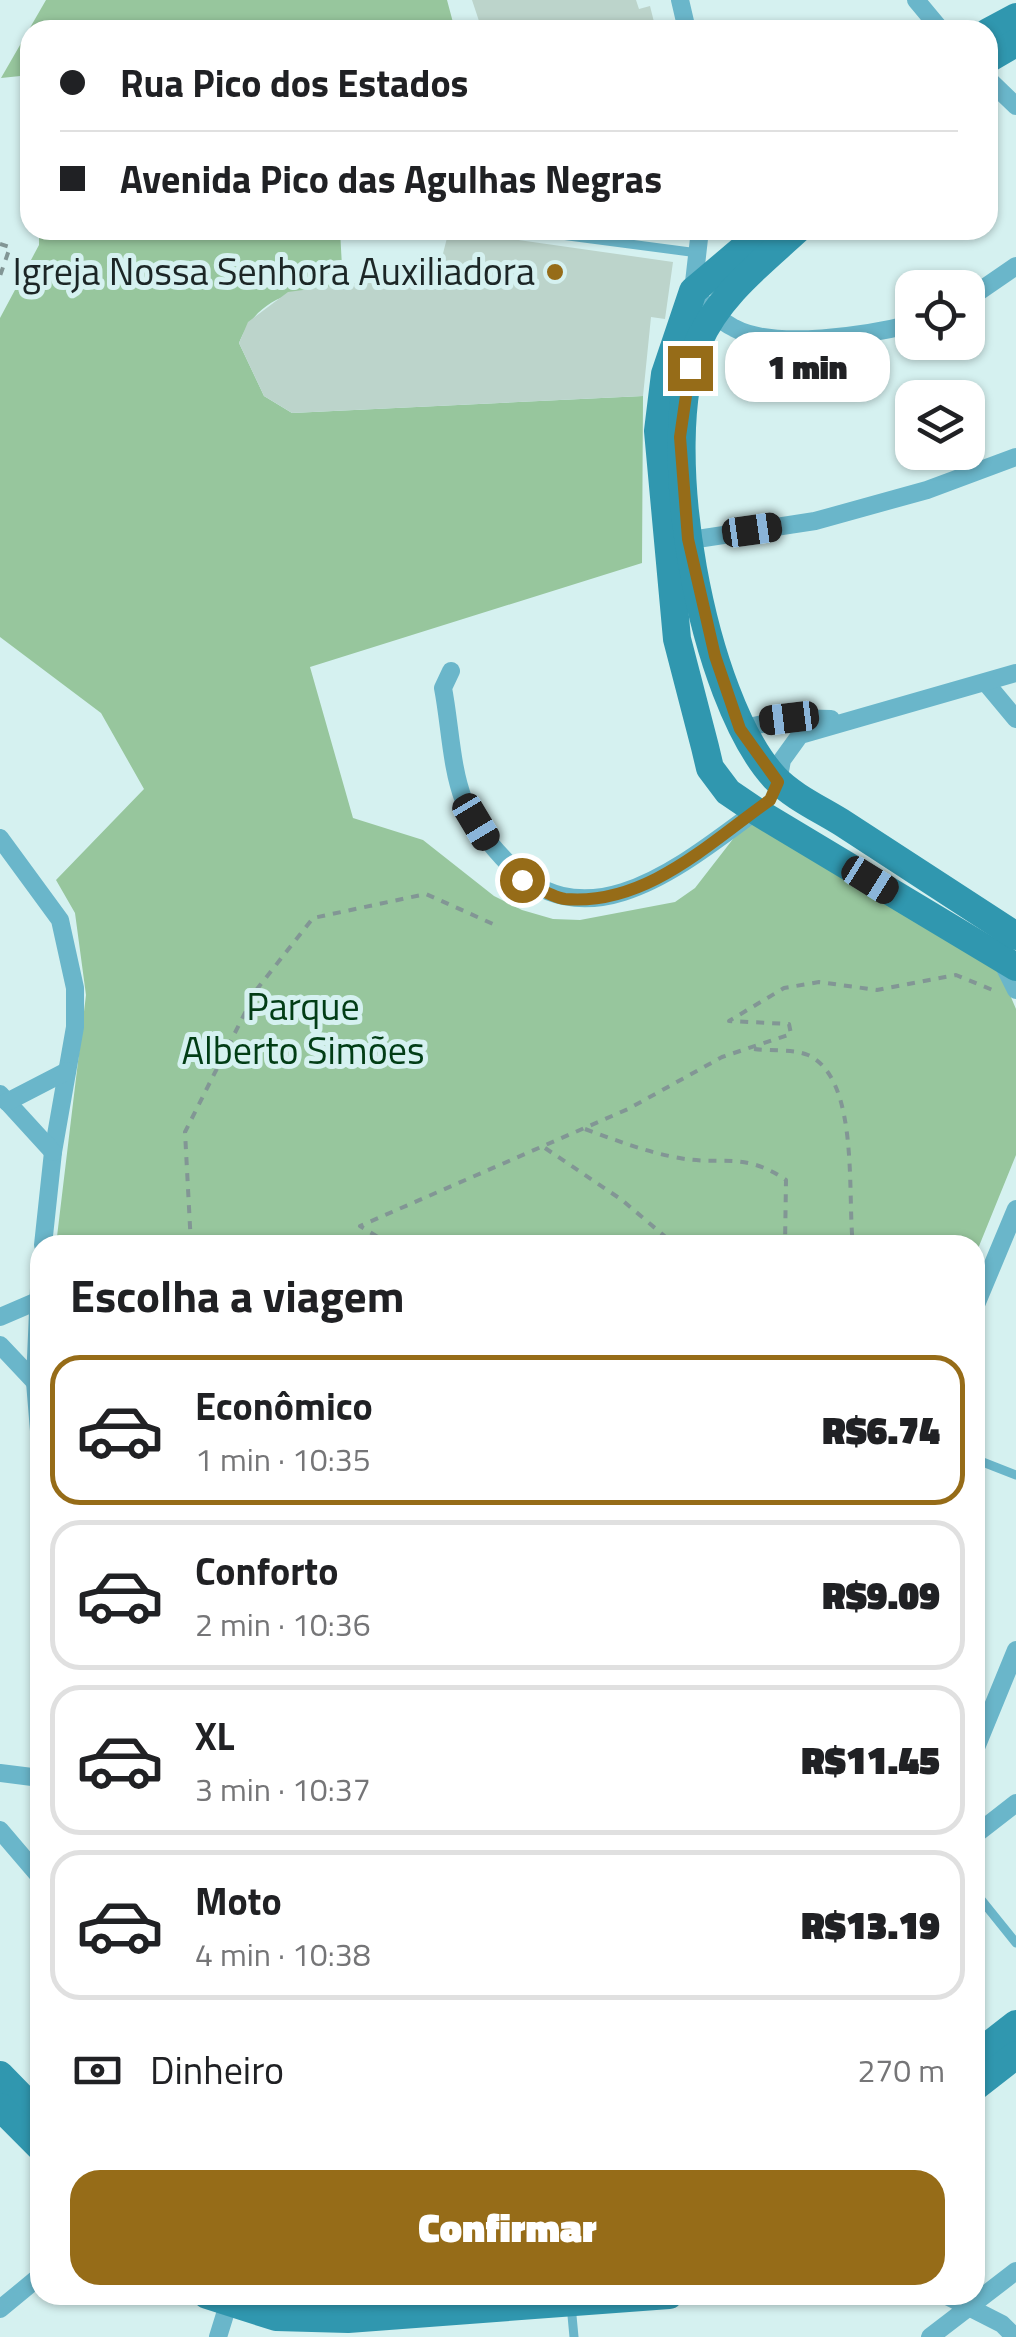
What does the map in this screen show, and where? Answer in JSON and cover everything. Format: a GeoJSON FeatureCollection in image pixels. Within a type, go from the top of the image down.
{"type":"FeatureCollection","features":[{"type":"Feature","properties":{"kind":"street"},"geometry":{"type":"LineString","coordinates":[[916,0],[933,20]]}},
{"type":"Feature","properties":{"kind":"street"},"geometry":{"type":"LineString","coordinates":[[998,89],[1016,106]]}},
{"type":"Feature","properties":{"kind":"street"},"geometry":{"type":"LineString","coordinates":[[699,240],[693,292],[660,399],[678,545],[740,729],[778,782],[1011,954]]}},
{"type":"Feature","properties":{"kind":"street"},"geometry":{"type":"LineString","coordinates":[[693,292],[753,240]]}},
{"type":"Feature","properties":{"kind":"street"},"geometry":{"type":"LineString","coordinates":[[787,240],[712,314],[690,368],[682,406],[677,639],[710,768],[728,792],[756,810],[1011,954]]}},
{"type":"Feature","properties":{"kind":"street"},"geometry":{"type":"LineString","coordinates":[[985,287],[1016,266]]}},
{"type":"Feature","properties":{"kind":"street"},"geometry":{"type":"LineString","coordinates":[[693,292],[712,314],[738,331],[798,338],[863,337],[895,329]]}},
{"type":"Feature","properties":{"kind":"street"},"geometry":{"type":"LineString","coordinates":[[678,545],[815,521],[927,490],[1016,456]]}},
{"type":"Feature","properties":{"kind":"street"},"geometry":{"type":"LineString","coordinates":[[451,671],[443,688],[464,801],[488,842],[522,880],[562,899],[599,897],[646,886],[770,800],[782,760],[800,735],[1016,673]]}},
{"type":"Feature","properties":{"kind":"street"},"geometry":{"type":"LineString","coordinates":[[986,683],[1016,718]]}},
{"type":"Feature","properties":{"kind":"street"},"geometry":{"type":"LineString","coordinates":[[705,747],[718,734],[789,718],[846,719]]}},
{"type":"Feature","properties":{"kind":"street"},"geometry":{"type":"LineString","coordinates":[[0,838],[48,901],[67,940],[76,1004],[43,1235]]}},
{"type":"Feature","properties":{"kind":"street"},"geometry":{"type":"LineString","coordinates":[[1008,992],[1011,954]]}},
{"type":"Feature","properties":{"kind":"street"},"geometry":{"type":"LineString","coordinates":[[53,1152],[4,1098],[67,1071]]}},
{"type":"Feature","properties":{"kind":"street"},"geometry":{"type":"LineString","coordinates":[[985,1283],[1016,1208]]}},
{"type":"Feature","properties":{"kind":"street"},"geometry":{"type":"LineString","coordinates":[[0,1317],[30,1304]]}},
{"type":"Feature","properties":{"kind":"street"},"geometry":{"type":"LineString","coordinates":[[0,1345],[30,1377]]}},
{"type":"Feature","properties":{"kind":"street"},"geometry":{"type":"LineString","coordinates":[[985,1721],[1016,1650]]}},
{"type":"Feature","properties":{"kind":"street"},"geometry":{"type":"LineString","coordinates":[[0,1773],[30,1777]]}},
{"type":"Feature","properties":{"kind":"street"},"geometry":{"type":"LineString","coordinates":[[985,1827],[1016,1803]]}},
{"type":"Feature","properties":{"kind":"street"},"geometry":{"type":"LineString","coordinates":[[0,1830],[30,1865]]}},
{"type":"Feature","properties":{"kind":"street"},"geometry":{"type":"LineString","coordinates":[[985,2048],[1016,2024]]}},
{"type":"Feature","properties":{"kind":"street"},"geometry":{"type":"LineString","coordinates":[[985,2079],[1016,2055]]}},
{"type":"Feature","properties":{"kind":"street"},"geometry":{"type":"LineString","coordinates":[[0,2075],[30,2106]]}},
{"type":"Feature","properties":{"kind":"street"},"geometry":{"type":"LineString","coordinates":[[0,2107],[30,2137]]}},
{"type":"Feature","properties":{"kind":"street"},"geometry":{"type":"LineString","coordinates":[[985,2296],[1016,2270]]}},
{"type":"Feature","properties":{"kind":"street"},"geometry":{"type":"LineString","coordinates":[[0,2309],[30,2284]]}},
{"type":"Feature","properties":{"kind":"street"},"geometry":{"type":"LineString","coordinates":[[218,2337],[221,2305]]}},
{"type":"Feature","properties":{"kind":"street"},"geometry":{"type":"LineString","coordinates":[[242,2305],[276,2317],[348,2319],[555,2305]]}},
{"type":"Feature","properties":{"kind":"street"},"geometry":{"type":"LineString","coordinates":[[964,2305],[1014,2337]]}},
{"type":"Feature","properties":{"kind":"street"},"geometry":{"type":"LineString","coordinates":[[930,2337],[974,2305]]}},
{"type":"Feature","properties":{"kind":"lane"},"geometry":{"type":"LineString","coordinates":[[596,240],[698,254]]}},
{"type":"Feature","properties":{"kind":"lane"},"geometry":{"type":"LineString","coordinates":[[985,1463],[1016,1475]]}},
{"type":"Feature","properties":{"kind":"lane"},"geometry":{"type":"LineString","coordinates":[[985,1904],[1016,1943]]}},
{"type":"Feature","properties":{"kind":"lane"},"geometry":{"type":"LineString","coordinates":[[570,2305],[574,2337]]}},
{"type":"Feature","properties":{"kind":"path"},"geometry":{"type":"LineString","coordinates":[[0,244],[10,247],[0,276]]}},
{"type":"Feature","properties":{"kind":"path"},"geometry":{"type":"LineString","coordinates":[[190,1235],[185,1132],[257,989],[313,918],[426,894],[493,924]]}},
{"type":"Feature","properties":{"kind":"path"},"geometry":{"type":"LineString","coordinates":[[375,1235],[360,1226],[545,1148],[722,1057],[791,1034],[789,1024],[730,1021],[784,988],[819,982],[877,990],[956,975],[1008,992]]}},
{"type":"Feature","properties":{"kind":"path"},"geometry":{"type":"LineString","coordinates":[[749,1048],[807,1055],[824,1068],[841,1092],[852,1235]]}},
{"type":"Feature","properties":{"kind":"path"},"geometry":{"type":"LineString","coordinates":[[585,1129],[672,1157],[702,1162],[744,1160],[764,1166],[786,1180],[785,1235]]}},
{"type":"Feature","properties":{"kind":"path"},"geometry":{"type":"LineString","coordinates":[[545,1148],[622,1200],[664,1235]]}},
{"type":"Feature","properties":{"kind":"green space"},"geometry":{"type":"Polygon","coordinates":[[[46,0],[447,0],[452,20],[34,20],[46,0]]]}},
{"type":"Feature","properties":{"kind":"green space"},"geometry":{"type":"Polygon","coordinates":[[[20,45],[20,76],[1,78],[20,45]]]}},
{"type":"Feature","properties":{"kind":"green space","name":"Parque Alberto Simões"},"geometry":{"type":"Polygon","coordinates":[[[39,240],[341,240],[343,285],[295,293],[268,305],[247,327],[239,343],[264,396],[292,413],[643,396],[642,563],[310,667],[353,818],[423,840],[494,896],[522,910],[553,919],[580,920],[675,902],[695,888],[740,830],[757,822],[996,962],[1016,1009],[1016,1155],[984,1235],[57,1235],[86,995],[75,913],[56,880],[144,789],[101,713],[0,637],[0,318],[39,240]]]}},
{"type":"Feature","properties":{"kind":"building"},"geometry":{"type":"Polygon","coordinates":[[[472,0],[636,0],[639,9],[650,6],[654,20],[479,20],[472,0]]]}},
{"type":"Feature","properties":{"kind":"building"},"geometry":{"type":"Polygon","coordinates":[[[446,240],[519,240],[673,262],[665,319],[651,317],[643,396],[292,413],[264,396],[239,343],[248,322],[288,292],[385,279],[436,281],[446,240]]]}},
{"type":"Feature","properties":{"kind":"place","name":"Igreja Nossa Senhora Auxiliadora"},"geometry":{"type":"Point","coordinates":[555,272]}},
{"type":"Feature","properties":{"kind":"route"},"geometry":{"type":"LineString","coordinates":[[522,880],[562,899],[599,897],[646,886],[770,800],[778,782],[740,729],[715,656],[688,539],[680,437],[690,368]]}}]}
